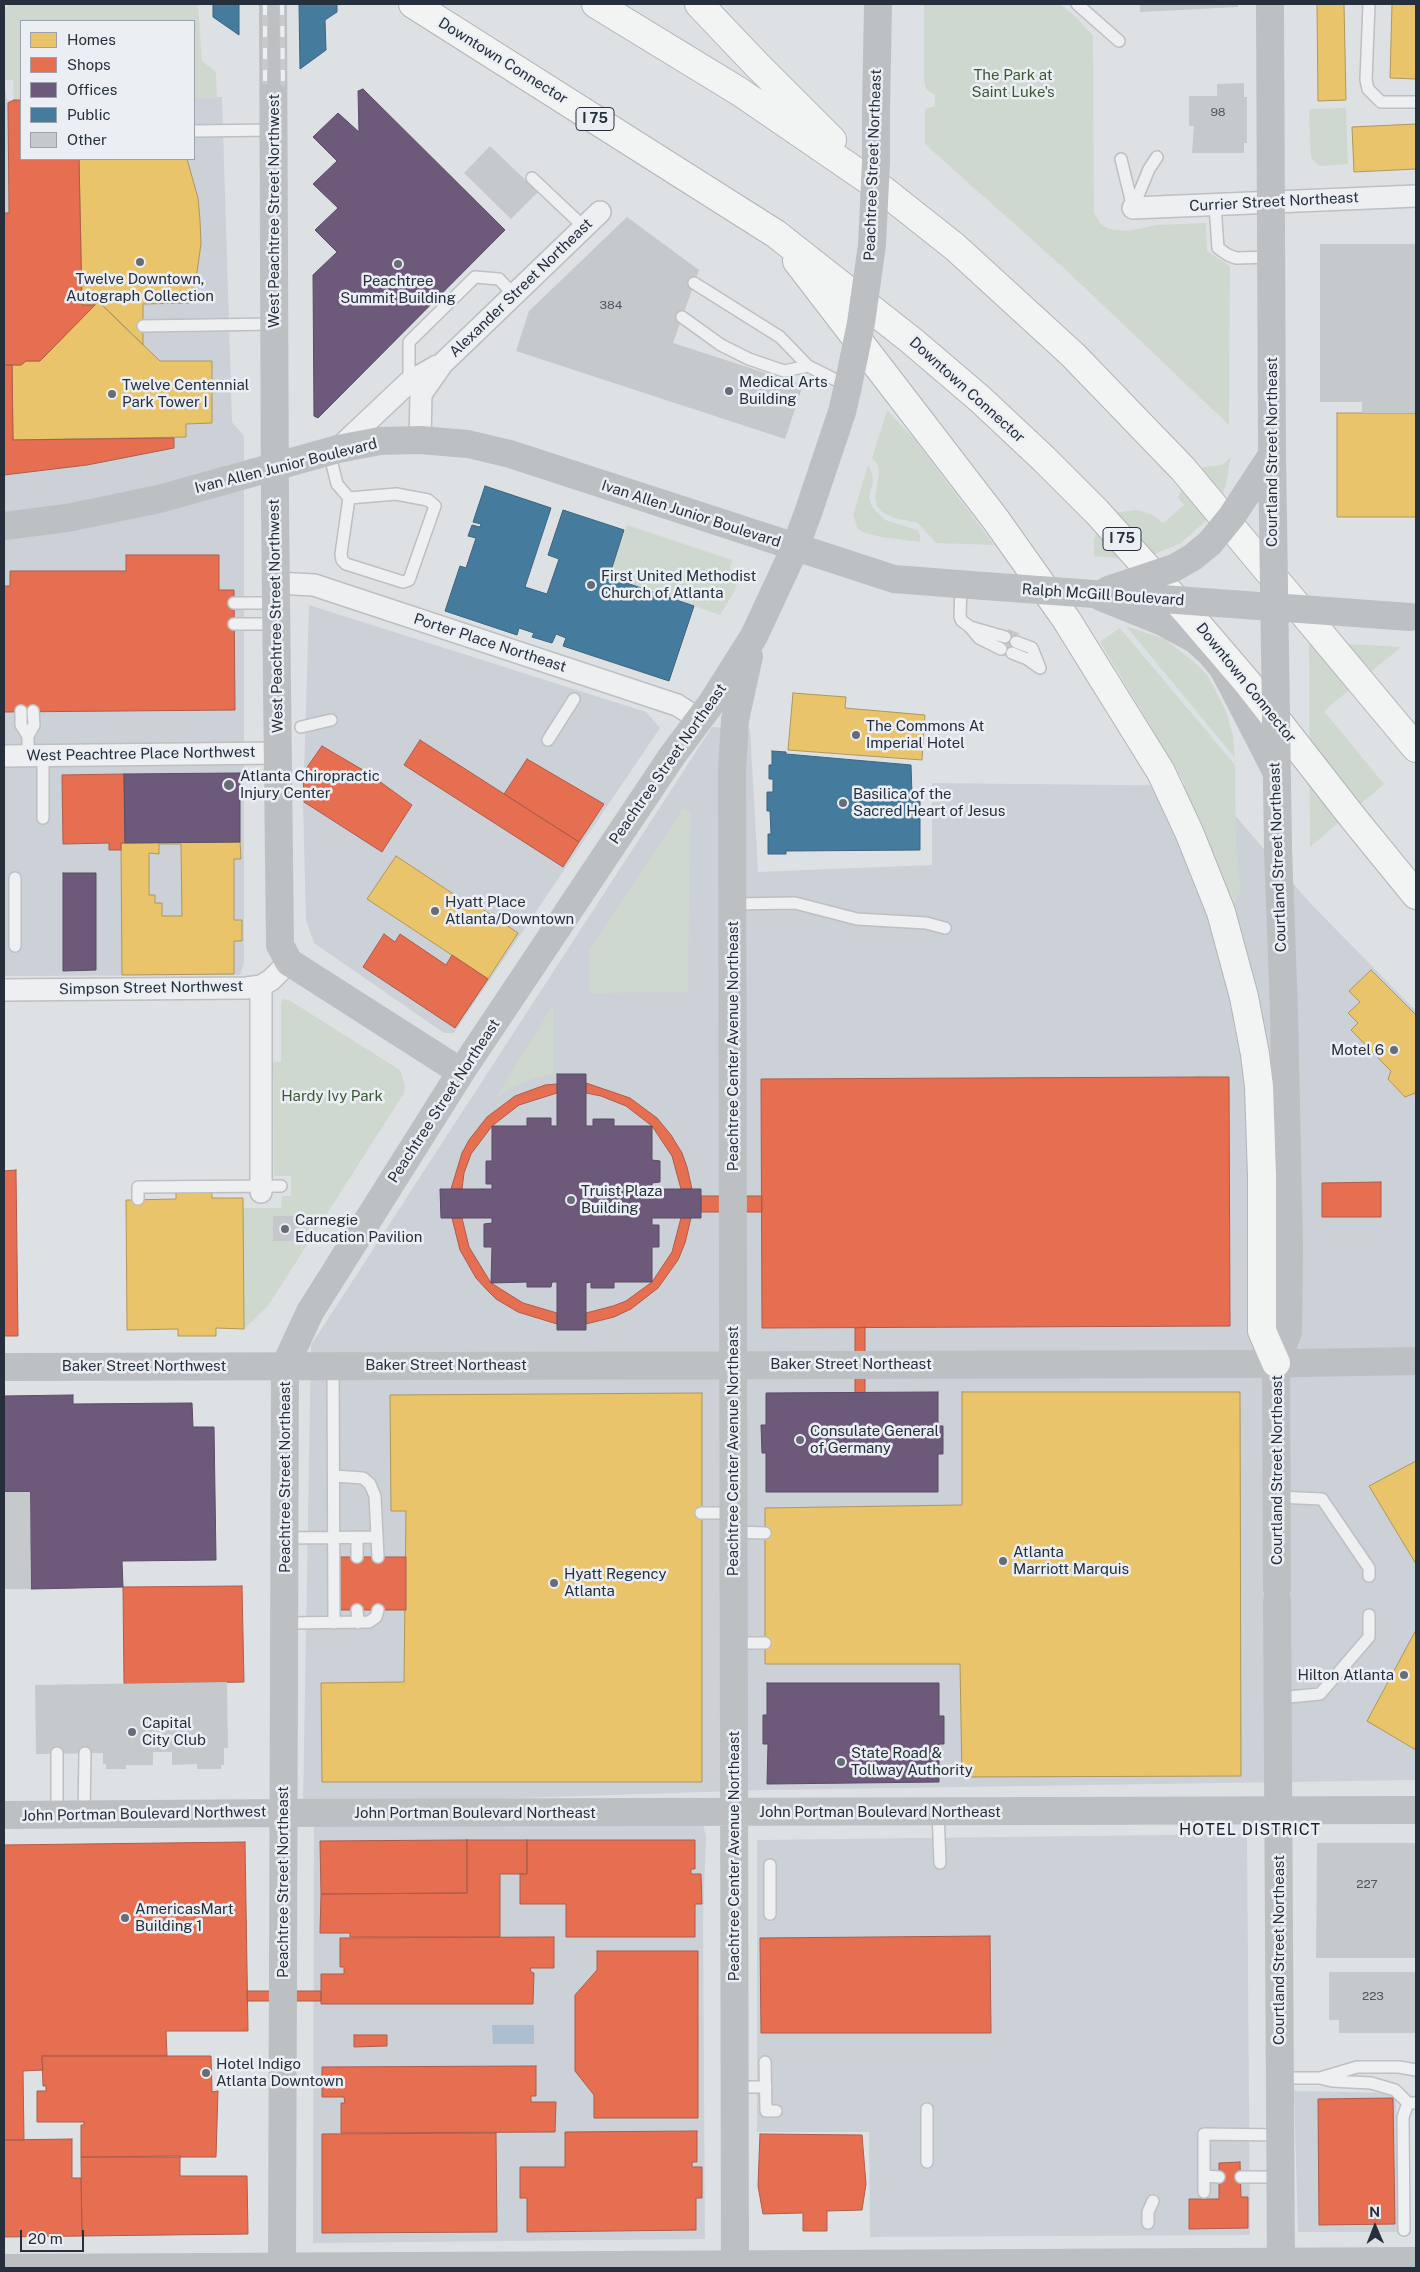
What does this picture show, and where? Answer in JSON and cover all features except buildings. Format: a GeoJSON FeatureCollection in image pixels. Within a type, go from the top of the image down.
{"type":"FeatureCollection","features":[{"type":"Feature","properties":{"kind":"highway","name":"Downtown Connector"},"geometry":{"type":"LineString","coordinates":[[413,4],[776,234],[912,341],[1044,459],[1097,512],[1248,682],[1354,819],[1416,895]]}},
{"type":"Feature","properties":{"kind":"highway"},"geometry":{"type":"LineString","coordinates":[[596,4],[740,92],[883,190],[955,247],[1073,355],[1183,469],[1416,748]]}},
{"type":"Feature","properties":{"kind":"highway"},"geometry":{"type":"LineString","coordinates":[[699,4],[756,64],[883,190]]}},
{"type":"Feature","properties":{"kind":"highway"},"geometry":{"type":"LineString","coordinates":[[776,234],[996,520],[1055,604],[1120,704],[1161,772],[1189,832],[1222,912],[1244,997],[1255,1054],[1259,1087],[1262,1176],[1262,1331],[1276,1363]]}},
{"type":"Feature","properties":{"kind":"main road","name":"West Peachtree Street Northwest"},"geometry":{"type":"LineString","coordinates":[[273,4],[280,945],[289,962]]}},
{"type":"Feature","properties":{"kind":"main road","name":"Peachtree Street Northeast"},"geometry":{"type":"LineString","coordinates":[[282,2267],[285,1366],[310,1312],[461,1072],[713,701],[754,636],[795,548],[842,412],[861,322],[872,246],[876,161],[878,4]]}},
{"type":"Feature","properties":{"kind":"main road","name":"Courtland Street Northeast"},"geometry":{"type":"LineString","coordinates":[[1270,4],[1272,607],[1275,769],[1285,1028],[1289,1248],[1288,1332],[1276,1363],[1281,2265]]}},
{"type":"Feature","properties":{"kind":"main road","name":"Ivan Allen Junior Boulevard"},"geometry":{"type":"LineString","coordinates":[[4,526],[67,518],[124,507],[333,451],[380,441],[420,440],[468,444],[510,454],[795,548]]}},
{"type":"Feature","properties":{"kind":"main road"},"geometry":{"type":"LineString","coordinates":[[1095,594],[1174,568],[1193,557],[1227,523],[1272,455]]}},
{"type":"Feature","properties":{"kind":"main road","name":"Ralph McGill Boulevard"},"geometry":{"type":"LineString","coordinates":[[795,548],[894,579],[1413,618]]}},
{"type":"Feature","properties":{"kind":"main road"},"geometry":{"type":"LineString","coordinates":[[1095,594],[1163,622],[1196,640],[1210,653],[1222,666],[1234,687],[1275,769]]}},
{"type":"Feature","properties":{"kind":"main road","name":"Peachtree Center Avenue Northeast"},"geometry":{"type":"LineString","coordinates":[[735,2266],[732,768],[735,720],[754,636]]}},
{"type":"Feature","properties":{"kind":"main road"},"geometry":{"type":"LineString","coordinates":[[289,962],[461,1072]]}},
{"type":"Feature","properties":{"kind":"main road","name":"Baker Street Northeast"},"geometry":{"type":"LineString","coordinates":[[285,1366],[1416,1361]]}},
{"type":"Feature","properties":{"kind":"main road","name":"Baker Street Northwest"},"geometry":{"type":"LineString","coordinates":[[4,1367],[285,1366]]}},
{"type":"Feature","properties":{"kind":"main road","name":"John Portman Boulevard Northeast"},"geometry":{"type":"LineString","coordinates":[[284,1813],[1416,1810]]}},
{"type":"Feature","properties":{"kind":"main road","name":"John Portman Boulevard Northwest"},"geometry":{"type":"LineString","coordinates":[[4,1815],[284,1813]]}},
{"type":"Feature","properties":{"kind":"main road"},"geometry":{"type":"LineString","coordinates":[[4,2268],[1281,2265],[1416,2261]]}},
{"type":"Feature","properties":{"kind":"street","name":"Currier Street Northeast"},"geometry":{"type":"LineString","coordinates":[[1133,208],[1416,196]]}},
{"type":"Feature","properties":{"kind":"street","name":"Alexander Street Northeast"},"geometry":{"type":"LineString","coordinates":[[420,440],[420,394],[442,364],[600,212]]}},
{"type":"Feature","properties":{"kind":"street","name":"Alexander Street Northeast"},"geometry":{"type":"LineString","coordinates":[[333,451],[409,382],[442,364]]}},
{"type":"Feature","properties":{"kind":"street","name":"Porter Place Northeast"},"geometry":{"type":"LineString","coordinates":[[276,603],[301,583],[323,588],[677,705],[699,719]]}},
{"type":"Feature","properties":{"kind":"street","name":"West Peachtree Place Northwest"},"geometry":{"type":"LineString","coordinates":[[4,756],[33,749],[278,753]]}},
{"type":"Feature","properties":{"kind":"street","name":"Simpson Street Northwest"},"geometry":{"type":"LineString","coordinates":[[4,990],[246,988],[261,986],[271,980],[289,962]]}},
{"type":"Feature","properties":{"kind":"street"},"geometry":{"type":"LineString","coordinates":[[261,986],[268,1188]]}},
{"type":"Feature","properties":{"kind":"lane"},"geometry":{"type":"LineString","coordinates":[[1369,4],[1366,80],[1368,89],[1381,102],[1416,102]]}},
{"type":"Feature","properties":{"kind":"lane"},"geometry":{"type":"LineString","coordinates":[[1084,6],[1119,41]]}},
{"type":"Feature","properties":{"kind":"lane"},"geometry":{"type":"LineString","coordinates":[[195,131],[274,130]]}},
{"type":"Feature","properties":{"kind":"lane"},"geometry":{"type":"LineString","coordinates":[[1133,208],[1149,169],[1157,157]]}},
{"type":"Feature","properties":{"kind":"lane"},"geometry":{"type":"LineString","coordinates":[[1121,159],[1133,208]]}},
{"type":"Feature","properties":{"kind":"lane"},"geometry":{"type":"LineString","coordinates":[[532,178],[584,227]]}},
{"type":"Feature","properties":{"kind":"lane"},"geometry":{"type":"LineString","coordinates":[[1215,205],[1218,248],[1228,256],[1236,258],[1271,257]]}},
{"type":"Feature","properties":{"kind":"lane"},"geometry":{"type":"LineString","coordinates":[[409,382],[409,342],[475,277],[499,280],[514,295]]}},
{"type":"Feature","properties":{"kind":"lane"},"geometry":{"type":"LineString","coordinates":[[694,283],[780,337],[808,366],[848,386]]}},
{"type":"Feature","properties":{"kind":"lane"},"geometry":{"type":"LineString","coordinates":[[682,317],[721,345],[749,359],[784,371],[808,366]]}},
{"type":"Feature","properties":{"kind":"lane"},"geometry":{"type":"LineString","coordinates":[[143,326],[274,324]]}},
{"type":"Feature","properties":{"kind":"lane"},"geometry":{"type":"LineString","coordinates":[[333,451],[337,484],[349,498],[341,554],[342,560],[346,564],[403,582],[409,580],[435,506],[428,500],[396,494],[349,498]]}},
{"type":"Feature","properties":{"kind":"lane"},"geometry":{"type":"LineString","coordinates":[[972,585],[960,617],[979,638],[1001,649]]}},
{"type":"Feature","properties":{"kind":"lane"},"geometry":{"type":"LineString","coordinates":[[234,603],[276,603]]}},
{"type":"Feature","properties":{"kind":"lane"},"geometry":{"type":"LineString","coordinates":[[234,624],[276,603]]}},
{"type":"Feature","properties":{"kind":"lane"},"geometry":{"type":"LineString","coordinates":[[970,627],[1005,637]]}},
{"type":"Feature","properties":{"kind":"lane"},"geometry":{"type":"LineString","coordinates":[[1012,653],[1027,659],[1040,668],[1032,648],[1016,642]]}},
{"type":"Feature","properties":{"kind":"lane"},"geometry":{"type":"LineString","coordinates":[[548,740],[574,699]]}},
{"type":"Feature","properties":{"kind":"lane"},"geometry":{"type":"LineString","coordinates":[[33,711],[33,749],[43,818]]}},
{"type":"Feature","properties":{"kind":"lane"},"geometry":{"type":"LineString","coordinates":[[21,712],[21,725],[33,749]]}},
{"type":"Feature","properties":{"kind":"lane"},"geometry":{"type":"LineString","coordinates":[[301,727],[331,720]]}},
{"type":"Feature","properties":{"kind":"lane"},"geometry":{"type":"LineString","coordinates":[[15,878],[15,946]]}},
{"type":"Feature","properties":{"kind":"lane"},"geometry":{"type":"LineString","coordinates":[[733,904],[795,903],[858,919],[926,923],[944,928]]}},
{"type":"Feature","properties":{"kind":"lane"},"geometry":{"type":"LineString","coordinates":[[138,1199],[138,1187],[268,1188]]}},
{"type":"Feature","properties":{"kind":"lane"},"geometry":{"type":"LineString","coordinates":[[334,1366],[334,1623]]}},
{"type":"Feature","properties":{"kind":"lane"},"geometry":{"type":"LineString","coordinates":[[334,1476],[363,1478],[370,1484],[375,1496],[378,1557]]}},
{"type":"Feature","properties":{"kind":"lane"},"geometry":{"type":"LineString","coordinates":[[1277,1497],[1322,1499],[1369,1568],[1369,1576]]}},
{"type":"Feature","properties":{"kind":"lane"},"geometry":{"type":"LineString","coordinates":[[701,1513],[765,1533]]}},
{"type":"Feature","properties":{"kind":"lane"},"geometry":{"type":"LineString","coordinates":[[357,1537],[358,1557]]}},
{"type":"Feature","properties":{"kind":"lane"},"geometry":{"type":"LineString","coordinates":[[285,1538],[378,1537]]}},
{"type":"Feature","properties":{"kind":"lane"},"geometry":{"type":"LineString","coordinates":[[358,1610],[358,1623]]}},
{"type":"Feature","properties":{"kind":"lane"},"geometry":{"type":"LineString","coordinates":[[284,1623],[370,1622],[376,1617],[378,1610]]}},
{"type":"Feature","properties":{"kind":"lane"},"geometry":{"type":"LineString","coordinates":[[1278,1698],[1320,1694],[1369,1637],[1369,1614]]}},
{"type":"Feature","properties":{"kind":"lane"},"geometry":{"type":"LineString","coordinates":[[733,1642],[765,1643]]}},
{"type":"Feature","properties":{"kind":"lane"},"geometry":{"type":"LineString","coordinates":[[84,1753],[84,1814]]}},
{"type":"Feature","properties":{"kind":"lane"},"geometry":{"type":"LineString","coordinates":[[57,1754],[57,1814]]}},
{"type":"Feature","properties":{"kind":"lane"},"geometry":{"type":"LineString","coordinates":[[938,1811],[940,1863]]}},
{"type":"Feature","properties":{"kind":"lane"},"geometry":{"type":"LineString","coordinates":[[770,1865],[770,1914]]}},
{"type":"Feature","properties":{"kind":"lane"},"geometry":{"type":"LineString","coordinates":[[766,2062],[766,2111],[776,2111]]}},
{"type":"Feature","properties":{"kind":"lane"},"geometry":{"type":"LineString","coordinates":[[1320,2078],[1357,2067],[1399,2067],[1416,2070]]}},
{"type":"Feature","properties":{"kind":"lane"},"geometry":{"type":"LineString","coordinates":[[1280,2078],[1320,2078],[1332,2081],[1371,2083],[1400,2093],[1412,2103],[1403,2116],[1404,2230]]}},
{"type":"Feature","properties":{"kind":"lane"},"geometry":{"type":"LineString","coordinates":[[734,2087],[766,2087]]}},
{"type":"Feature","properties":{"kind":"lane"},"geometry":{"type":"LineString","coordinates":[[926,2109],[927,2162]]}},
{"type":"Feature","properties":{"kind":"lane"},"geometry":{"type":"LineString","coordinates":[[1204,2192],[1204,2134],[1280,2135]]}},
{"type":"Feature","properties":{"kind":"lane"},"geometry":{"type":"LineString","coordinates":[[1204,2176],[1219,2176]]}},
{"type":"Feature","properties":{"kind":"lane"},"geometry":{"type":"LineString","coordinates":[[1241,2176],[1280,2176]]}},
{"type":"Feature","properties":{"kind":"lane"},"geometry":{"type":"LineString","coordinates":[[1148,2223],[1148,2212],[1153,2201]]}},
{"type":"Feature","properties":{"kind":"shaded area"},"geometry":{"type":"Polygon","coordinates":[[[4,81],[7,100],[20,100],[20,160],[195,160],[195,98],[222,97],[232,422],[244,436],[244,963],[240,975],[4,976],[4,81]]]}},
{"type":"Feature","properties":{"kind":"shaded area"},"geometry":{"type":"Polygon","coordinates":[[[309,605],[646,712],[660,728],[454,1033],[444,1033],[314,943],[306,920],[303,805],[309,605]]]}},
{"type":"Feature","properties":{"kind":"shaded area"},"geometry":{"type":"Polygon","coordinates":[[[712,727],[750,729],[758,872],[932,865],[932,783],[1210,786],[1310,903],[1416,1011],[1416,1780],[765,1790],[303,1805],[311,1345],[712,727]]]}},
{"type":"Feature","properties":{"kind":"shaded area"},"geometry":{"type":"Polygon","coordinates":[[[700,1812],[706,1837],[703,1920],[705,2239],[313,2243],[314,1813],[700,1812]]]}},
{"type":"Feature","properties":{"kind":"shaded area"},"geometry":{"type":"Polygon","coordinates":[[[1247,1834],[1250,2235],[870,2237],[869,2132],[757,2132],[757,1840],[1247,1834]]]}},
{"type":"Feature","properties":{"kind":"shaded area"},"geometry":{"type":"Polygon","coordinates":[[[1294,2091],[1396,2093],[1398,2232],[1298,2232],[1294,2091]]]}},
{"type":"Feature","properties":{"kind":"green space"},"geometry":{"type":"Polygon","coordinates":[[[8,4],[198,4],[202,61],[216,72],[217,97],[195,98],[195,20],[20,20],[20,100],[14,100],[13,80],[4,80],[4,13],[8,4]]]}},
{"type":"Feature","properties":{"kind":"green space","name":"The Park at Saint Luke's"},"geometry":{"type":"Polygon","coordinates":[[[924,4],[1060,4],[1077,18],[1093,36],[1094,213],[1100,223],[1109,229],[1129,231],[1156,225],[1206,223],[1207,251],[1230,266],[1229,425],[1067,271],[925,144],[925,109],[935,106],[935,95],[926,89],[924,79],[924,4]]]}},
{"type":"Feature","properties":{"kind":"green space"},"geometry":{"type":"Polygon","coordinates":[[[1346,108],[1348,164],[1320,166],[1311,158],[1309,109],[1346,108]]]}},
{"type":"Feature","properties":{"kind":"green space"},"geometry":{"type":"Polygon","coordinates":[[[887,410],[915,440],[994,545],[936,543],[918,523],[894,518],[882,512],[877,506],[875,497],[879,473],[878,465],[872,458],[887,410]]]}},
{"type":"Feature","properties":{"kind":"green space"},"geometry":{"type":"Polygon","coordinates":[[[1231,457],[1226,484],[1209,518],[1181,543],[1148,557],[1128,559],[1094,556],[1094,539],[1101,525],[1109,518],[1119,512],[1137,510],[1151,514],[1163,523],[1184,505],[1178,498],[1187,479],[1204,467],[1222,465],[1231,457]]]}},
{"type":"Feature","properties":{"kind":"green space"},"geometry":{"type":"Polygon","coordinates":[[[868,465],[872,473],[873,483],[869,497],[872,507],[885,520],[918,530],[920,542],[881,537],[858,529],[853,515],[868,465]]]}},
{"type":"Feature","properties":{"kind":"green space"},"geometry":{"type":"Polygon","coordinates":[[[627,525],[732,560],[728,575],[739,579],[734,592],[720,615],[609,577],[627,525]]]}},
{"type":"Feature","properties":{"kind":"green space"},"geometry":{"type":"Polygon","coordinates":[[[1126,626],[1165,639],[1198,665],[1209,678],[1226,711],[1233,736],[1235,758],[1126,626]]]}},
{"type":"Feature","properties":{"kind":"green space"},"geometry":{"type":"Polygon","coordinates":[[[1120,628],[1235,765],[1236,849],[1241,890],[1232,908],[1212,849],[1181,777],[1100,642],[1120,628]]]}},
{"type":"Feature","properties":{"kind":"green space"},"geometry":{"type":"Polygon","coordinates":[[[1309,642],[1401,647],[1324,711],[1384,784],[1310,847],[1309,642]]]}},
{"type":"Feature","properties":{"kind":"green space"},"geometry":{"type":"Polygon","coordinates":[[[683,808],[690,812],[688,992],[589,993],[589,950],[683,808]]]}},
{"type":"Feature","properties":{"kind":"green space","name":"Hardy Ivy Park"},"geometry":{"type":"Polygon","coordinates":[[[283,999],[289,1000],[400,1070],[405,1085],[404,1093],[268,1306],[244,1329],[243,1208],[281,1208],[282,1196],[291,1196],[291,1176],[274,1176],[273,1062],[281,1062],[281,1003],[283,999]]]}},
{"type":"Feature","properties":{"kind":"green space"},"geometry":{"type":"Polygon","coordinates":[[[553,1005],[553,1074],[532,1079],[513,1087],[494,1100],[553,1005]]]}},
{"type":"Feature","properties":{"kind":"water"},"geometry":{"type":"Polygon","coordinates":[[[492,2025],[534,2025],[534,2044],[493,2044],[492,2025]]]}},
{"type":"Feature","properties":{"kind":"railway"},"geometry":{"type":"LineString","coordinates":[[265,4],[265,82]]}},
{"type":"Feature","properties":{"kind":"railway"},"geometry":{"type":"LineString","coordinates":[[282,4],[283,84]]}},
{"type":"Feature","properties":{"kind":"place","name":"Twelve Downtown, Autograph Collection"},"geometry":{"type":"Point","coordinates":[140,262]}},
{"type":"Feature","properties":{"kind":"place","name":"Peachtree Summit Building"},"geometry":{"type":"Point","coordinates":[398,264]}},
{"type":"Feature","properties":{"kind":"place","name":"Medical Arts Building"},"geometry":{"type":"Point","coordinates":[729,391]}},
{"type":"Feature","properties":{"kind":"place","name":"Twelve Centennial Park Tower I"},"geometry":{"type":"Point","coordinates":[112,394]}},
{"type":"Feature","properties":{"kind":"place","name":"First United Methodist Church of Atlanta"},"geometry":{"type":"Point","coordinates":[591,585]}},
{"type":"Feature","properties":{"kind":"place","name":"The Commons At Imperial Hotel"},"geometry":{"type":"Point","coordinates":[856,735]}},
{"type":"Feature","properties":{"kind":"place","name":"Atlanta Chiropractic Injury Center"},"geometry":{"type":"Point","coordinates":[229,785]}},
{"type":"Feature","properties":{"kind":"place","name":"Basilica of the Sacred Heart of Jesus"},"geometry":{"type":"Point","coordinates":[843,803]}},
{"type":"Feature","properties":{"kind":"place","name":"Hyatt Place Atlanta/Downtown"},"geometry":{"type":"Point","coordinates":[435,911]}},
{"type":"Feature","properties":{"kind":"place","name":"Motel 6"},"geometry":{"type":"Point","coordinates":[1394,1050]}},
{"type":"Feature","properties":{"kind":"place","name":"Truist Plaza Building"},"geometry":{"type":"Point","coordinates":[571,1200]}},
{"type":"Feature","properties":{"kind":"place","name":"Carnegie Education Pavilion"},"geometry":{"type":"Point","coordinates":[285,1229]}},
{"type":"Feature","properties":{"kind":"place","name":"Consulate General of Germany"},"geometry":{"type":"Point","coordinates":[800,1440]}},
{"type":"Feature","properties":{"kind":"place","name":"Atlanta Marriott Marquis"},"geometry":{"type":"Point","coordinates":[1003,1561]}},
{"type":"Feature","properties":{"kind":"place","name":"Hyatt Regency Atlanta"},"geometry":{"type":"Point","coordinates":[554,1583]}},
{"type":"Feature","properties":{"kind":"place","name":"Hilton Atlanta"},"geometry":{"type":"Point","coordinates":[1404,1675]}},
{"type":"Feature","properties":{"kind":"place","name":"Capital City Club"},"geometry":{"type":"Point","coordinates":[132,1732]}},
{"type":"Feature","properties":{"kind":"place","name":"State Road & Tollway Authority"},"geometry":{"type":"Point","coordinates":[841,1762]}},
{"type":"Feature","properties":{"kind":"place","name":"AmericasMart Building 1"},"geometry":{"type":"Point","coordinates":[125,1918]}},
{"type":"Feature","properties":{"kind":"place","name":"Hotel Indigo Atlanta Downtown"},"geometry":{"type":"Point","coordinates":[206,2073]}},
{"type":"Feature","properties":{"kind":"district","name":"HOTEL DISTRICT"},"geometry":{"type":"Point","coordinates":[1250,1830]}}]}
